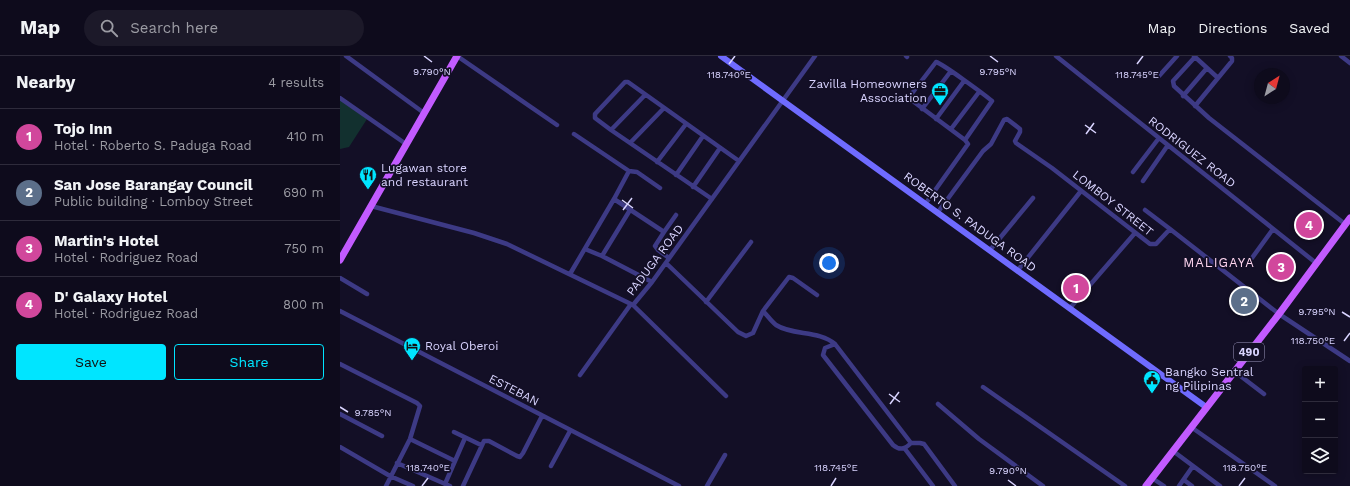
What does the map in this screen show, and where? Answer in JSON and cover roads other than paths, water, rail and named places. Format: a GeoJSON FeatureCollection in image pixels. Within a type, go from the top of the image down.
{"type":"FeatureCollection","features":[{"type":"Feature","properties":{"kind":"main road"},"geometry":{"type":"LineString","coordinates":[[340,259],[457,56]]}},
{"type":"Feature","properties":{"kind":"main road","name":"490"},"geometry":{"type":"LineString","coordinates":[[1146,486],[1279,314],[1350,218]]}},
{"type":"Feature","properties":{"kind":"street"},"geometry":{"type":"LineString","coordinates":[[346,56],[424,113]]}},
{"type":"Feature","properties":{"kind":"street"},"geometry":{"type":"LineString","coordinates":[[457,56],[557,125]]}},
{"type":"Feature","properties":{"kind":"street","name":"ROBERTO S. PADUGA ROAD"},"geometry":{"type":"LineString","coordinates":[[721,56],[1206,407]]}},
{"type":"Feature","properties":{"kind":"street","name":"PADUGA ROAD"},"geometry":{"type":"LineString","coordinates":[[371,206],[506,244],[632,305],[652,282],[782,100],[816,56]]}},
{"type":"Feature","properties":{"kind":"street","name":"RODRIGUEZ ROAD"},"geometry":{"type":"LineString","coordinates":[[1056,56],[1061,58],[1168,146],[1316,263]]}},
{"type":"Feature","properties":{"kind":"street"},"geometry":{"type":"LineString","coordinates":[[1159,76],[1177,56]]}},
{"type":"Feature","properties":{"kind":"street"},"geometry":{"type":"LineString","coordinates":[[1195,106],[1232,61],[1230,56]]}},
{"type":"Feature","properties":{"kind":"street"},"geometry":{"type":"LineString","coordinates":[[1341,56],[1350,63]]}},
{"type":"Feature","properties":{"kind":"street"},"geometry":{"type":"LineString","coordinates":[[1218,78],[1194,57],[1172,83],[1195,106],[1345,224]]}},
{"type":"Feature","properties":{"kind":"street"},"geometry":{"type":"LineString","coordinates":[[926,203],[968,147],[968,143],[965,140],[909,98],[935,63],[939,63],[951,71],[992,102],[965,140]]}},
{"type":"Feature","properties":{"kind":"street"},"geometry":{"type":"LineString","coordinates":[[1184,96],[1207,68]]}},
{"type":"Feature","properties":{"kind":"street"},"geometry":{"type":"LineString","coordinates":[[922,109],[951,71]]}},
{"type":"Feature","properties":{"kind":"street"},"geometry":{"type":"LineString","coordinates":[[936,119],[964,81]]}},
{"type":"Feature","properties":{"kind":"street"},"geometry":{"type":"LineString","coordinates":[[712,200],[630,144],[594,116],[625,82],[628,82],[739,161]]}},
{"type":"Feature","properties":{"kind":"street"},"geometry":{"type":"LineString","coordinates":[[951,129],[979,92]]}},
{"type":"Feature","properties":{"kind":"street"},"geometry":{"type":"LineString","coordinates":[[611,130],[645,95]]}},
{"type":"Feature","properties":{"kind":"street"},"geometry":{"type":"LineString","coordinates":[[340,98],[406,144]]}},
{"type":"Feature","properties":{"kind":"street"},"geometry":{"type":"LineString","coordinates":[[630,144],[664,108]]}},
{"type":"Feature","properties":{"kind":"street","name":"LOMBOY STREET"},"geometry":{"type":"LineString","coordinates":[[938,212],[983,151],[991,144],[999,127],[1005,119],[1020,129],[1015,141],[1016,143],[1052,168],[1150,244],[1154,245],[1170,229],[1279,314],[1350,361]]}},
{"type":"Feature","properties":{"kind":"street"},"geometry":{"type":"LineString","coordinates":[[657,162],[686,124]]}},
{"type":"Feature","properties":{"kind":"street"},"geometry":{"type":"LineString","coordinates":[[574,134],[629,171],[637,172],[660,188]]}},
{"type":"Feature","properties":{"kind":"street"},"geometry":{"type":"LineString","coordinates":[[676,175],[703,136]]}},
{"type":"Feature","properties":{"kind":"street"},"geometry":{"type":"LineString","coordinates":[[1133,172],[1159,138]]}},
{"type":"Feature","properties":{"kind":"street"},"geometry":{"type":"LineString","coordinates":[[1143,181],[1168,146]]}},
{"type":"Feature","properties":{"kind":"street"},"geometry":{"type":"LineString","coordinates":[[693,187],[720,148]]}},
{"type":"Feature","properties":{"kind":"street"},"geometry":{"type":"LineString","coordinates":[[570,274],[629,171]]}},
{"type":"Feature","properties":{"kind":"street"},"geometry":{"type":"LineString","coordinates":[[1018,270],[1081,191]]}},
{"type":"Feature","properties":{"kind":"street"},"geometry":{"type":"LineString","coordinates":[[990,250],[1033,198]]}},
{"type":"Feature","properties":{"kind":"street"},"geometry":{"type":"LineString","coordinates":[[614,199],[664,232]]}},
{"type":"Feature","properties":{"kind":"street"},"geometry":{"type":"LineString","coordinates":[[602,256],[630,210]]}},
{"type":"Feature","properties":{"kind":"street"},"geometry":{"type":"LineString","coordinates":[[1145,210],[1170,229]]}},
{"type":"Feature","properties":{"kind":"street"},"geometry":{"type":"LineString","coordinates":[[669,258],[656,248],[656,244],[676,215]]}},
{"type":"Feature","properties":{"kind":"street"},"geometry":{"type":"LineString","coordinates":[[1252,258],[1273,229]]}},
{"type":"Feature","properties":{"kind":"street"},"geometry":{"type":"LineString","coordinates":[[1070,308],[1135,233]]}},
{"type":"Feature","properties":{"kind":"street"},"geometry":{"type":"LineString","coordinates":[[706,302],[751,242]]}},
{"type":"Feature","properties":{"kind":"street"},"geometry":{"type":"LineString","coordinates":[[585,249],[602,256],[652,282]]}},
{"type":"Feature","properties":{"kind":"street"},"geometry":{"type":"LineString","coordinates":[[666,263],[738,332],[746,336],[753,333],[763,311],[788,277],[793,278],[817,295]]}},
{"type":"Feature","properties":{"kind":"street"},"geometry":{"type":"LineString","coordinates":[[340,278],[367,294]]}},
{"type":"Feature","properties":{"kind":"street"},"geometry":{"type":"LineString","coordinates":[[580,375],[632,305],[726,396]]}},
{"type":"Feature","properties":{"kind":"street","name":"ESTEBAN"},"geometry":{"type":"LineString","coordinates":[[340,311],[679,486]]}},
{"type":"Feature","properties":{"kind":"street"},"geometry":{"type":"LineString","coordinates":[[763,311],[780,327],[827,339],[835,344],[911,443]]}},
{"type":"Feature","properties":{"kind":"street"},"geometry":{"type":"LineString","coordinates":[[835,344],[825,348],[823,355],[892,445],[897,448],[905,449],[933,486]]}},
{"type":"Feature","properties":{"kind":"street"},"geometry":{"type":"LineString","coordinates":[[340,364],[419,404],[420,407],[410,439],[386,486]]}},
{"type":"Feature","properties":{"kind":"street"},"geometry":{"type":"LineString","coordinates":[[1234,371],[1264,394]]}},
{"type":"Feature","properties":{"kind":"street"},"geometry":{"type":"LineString","coordinates":[[983,387],[1125,486]]}},
{"type":"Feature","properties":{"kind":"street"},"geometry":{"type":"LineString","coordinates":[[938,404],[979,439],[1043,486]]}},
{"type":"Feature","properties":{"kind":"street"},"geometry":{"type":"LineString","coordinates":[[340,414],[382,436]]}},
{"type":"Feature","properties":{"kind":"street"},"geometry":{"type":"LineString","coordinates":[[463,486],[481,445],[485,440],[489,440],[517,456],[520,456],[542,416]]}},
{"type":"Feature","properties":{"kind":"street"},"geometry":{"type":"LineString","coordinates":[[1191,427],[1274,486]]}},
{"type":"Feature","properties":{"kind":"street"},"geometry":{"type":"LineString","coordinates":[[551,466],[570,430]]}},
{"type":"Feature","properties":{"kind":"street"},"geometry":{"type":"LineString","coordinates":[[454,432],[481,445]]}},
{"type":"Feature","properties":{"kind":"street"},"geometry":{"type":"LineString","coordinates":[[397,463],[447,485],[465,438]]}},
{"type":"Feature","properties":{"kind":"street"},"geometry":{"type":"LineString","coordinates":[[410,439],[455,461]]}},
{"type":"Feature","properties":{"kind":"street"},"geometry":{"type":"LineString","coordinates":[[905,449],[911,443],[924,444],[955,486]]}},
{"type":"Feature","properties":{"kind":"street"},"geometry":{"type":"LineString","coordinates":[[340,447],[390,476],[413,486]]}},
{"type":"Feature","properties":{"kind":"street"},"geometry":{"type":"LineString","coordinates":[[1173,451],[1220,486]]}},
{"type":"Feature","properties":{"kind":"street"},"geometry":{"type":"LineString","coordinates":[[707,486],[725,455]]}},
{"type":"Feature","properties":{"kind":"street"},"geometry":{"type":"LineString","coordinates":[[1179,486],[1193,466]]}},
{"type":"Feature","properties":{"kind":"street"},"geometry":{"type":"LineString","coordinates":[[1152,478],[1164,486]]}},
{"type":"Feature","properties":{"kind":"street"},"geometry":{"type":"LineString","coordinates":[[1184,480],[1192,486]]}},
{"type":"Feature","properties":{"kind":"place","name":"Zavilla Homeowners Association"},"geometry":{"type":"Point","coordinates":[940,106]}},
{"type":"Feature","properties":{"kind":"place","name":"Lugawan store and restaurant"},"geometry":{"type":"Point","coordinates":[368,190]}},
{"type":"Feature","properties":{"kind":"place","name":"D' Galaxy Hotel"},"geometry":{"type":"Point","coordinates":[1309,225]}},
{"type":"Feature","properties":{"kind":"place","name":"Martin's Hotel"},"geometry":{"type":"Point","coordinates":[1281,267]}},
{"type":"Feature","properties":{"kind":"place","name":"Tojo Inn"},"geometry":{"type":"Point","coordinates":[1076,288]}},
{"type":"Feature","properties":{"kind":"place","name":"San Jose Barangay Council"},"geometry":{"type":"Point","coordinates":[1244,301]}},
{"type":"Feature","properties":{"kind":"place","name":"Royal Oberoi"},"geometry":{"type":"Point","coordinates":[412,361]}},
{"type":"Feature","properties":{"kind":"place","name":"Bangko Sentral ng Pilipinas"},"geometry":{"type":"Point","coordinates":[1152,394]}},
{"type":"Feature","properties":{"kind":"district","name":"MALIGAYA"},"geometry":{"type":"Point","coordinates":[1219,262]}}]}
